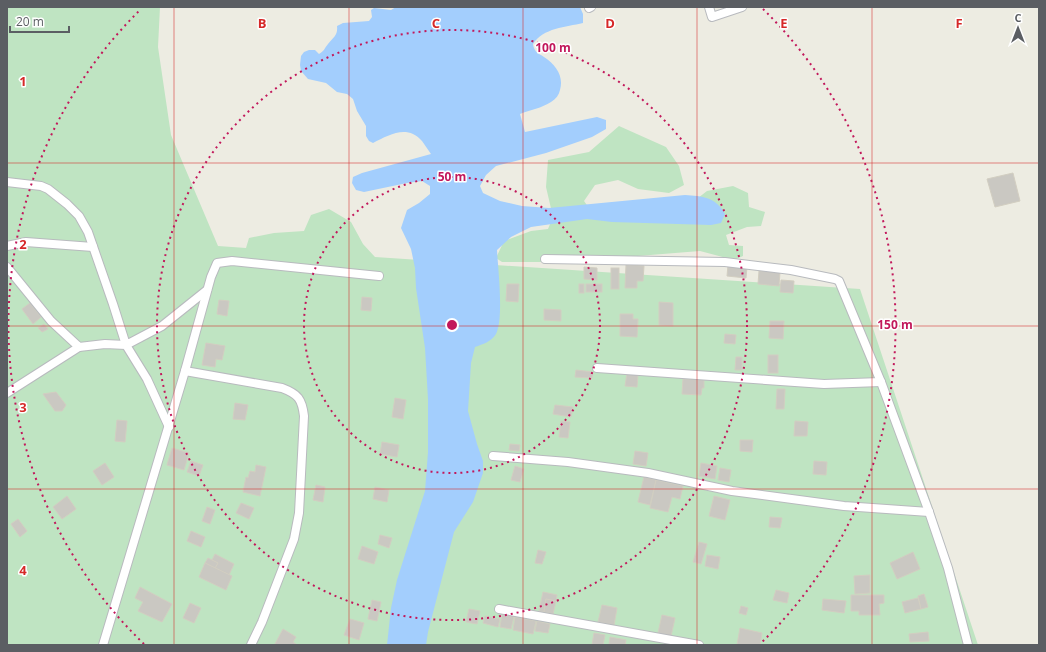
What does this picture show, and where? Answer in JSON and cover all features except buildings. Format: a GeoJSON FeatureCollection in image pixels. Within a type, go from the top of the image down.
{"type":"FeatureCollection","features":[{"type":"Feature","properties":{"kind":"lane"},"geometry":{"type":"LineString","coordinates":[[709,7],[712,16],[742,7]]}},
{"type":"Feature","properties":{"kind":"lane"},"geometry":{"type":"LineString","coordinates":[[7,182],[41,186],[48,189],[67,204],[78,216],[88,232],[126,345],[147,379],[169,427]]}},
{"type":"Feature","properties":{"kind":"lane"},"geometry":{"type":"LineString","coordinates":[[7,246],[26,242],[92,247]]}},
{"type":"Feature","properties":{"kind":"lane"},"geometry":{"type":"LineString","coordinates":[[545,259],[725,262],[791,270],[839,281],[881,382],[929,512],[948,568],[968,645]]}},
{"type":"Feature","properties":{"kind":"lane"},"geometry":{"type":"LineString","coordinates":[[103,645],[186,371],[207,290],[217,263],[232,261],[379,276]]}},
{"type":"Feature","properties":{"kind":"lane"},"geometry":{"type":"LineString","coordinates":[[7,267],[51,321],[79,347]]}},
{"type":"Feature","properties":{"kind":"lane"},"geometry":{"type":"LineString","coordinates":[[7,393],[79,347],[105,344],[126,345],[162,326],[207,290]]}},
{"type":"Feature","properties":{"kind":"lane"},"geometry":{"type":"LineString","coordinates":[[597,368],[824,384],[881,382]]}},
{"type":"Feature","properties":{"kind":"lane"},"geometry":{"type":"LineString","coordinates":[[186,371],[282,388],[295,394],[303,405],[304,416],[299,513],[294,539],[262,622],[251,645]]}},
{"type":"Feature","properties":{"kind":"lane"},"geometry":{"type":"LineString","coordinates":[[493,456],[568,462],[641,472],[732,491],[844,506],[929,512]]}},
{"type":"Feature","properties":{"kind":"lane"},"geometry":{"type":"LineString","coordinates":[[499,609],[699,645]]}},
{"type":"Feature","properties":{"kind":"green space"},"geometry":{"type":"Polygon","coordinates":[[[7,7],[160,7],[158,47],[171,135],[218,246],[246,248],[249,238],[274,233],[304,231],[311,215],[329,209],[351,222],[363,244],[375,257],[860,289],[978,645],[7,645],[7,7]]]}},
{"type":"Feature","properties":{"kind":"green space"},"geometry":{"type":"Polygon","coordinates":[[[619,126],[666,147],[679,166],[684,185],[669,193],[638,189],[618,180],[595,185],[584,201],[589,208],[671,219],[707,191],[733,186],[748,193],[749,207],[765,212],[761,226],[747,227],[726,235],[729,245],[743,246],[743,256],[734,260],[700,251],[563,262],[502,262],[496,258],[504,241],[531,231],[548,229],[553,217],[546,187],[548,160],[589,152],[619,126]]]}},
{"type":"Feature","properties":{"kind":"water"},"geometry":{"type":"Polygon","coordinates":[[[396,7],[580,7],[583,14],[583,23],[549,31],[537,39],[533,44],[534,49],[548,60],[558,71],[561,80],[560,92],[554,100],[547,104],[520,114],[525,132],[597,117],[606,120],[606,129],[592,137],[546,153],[496,166],[486,175],[480,186],[483,193],[500,201],[522,206],[549,208],[691,195],[708,198],[717,204],[725,214],[721,223],[711,225],[612,222],[587,219],[531,227],[511,237],[497,250],[500,293],[500,317],[498,327],[496,334],[492,339],[475,347],[471,363],[468,411],[483,461],[483,473],[473,502],[454,532],[426,645],[387,645],[391,608],[397,580],[425,491],[428,452],[428,399],[425,348],[416,288],[415,268],[411,249],[401,228],[407,210],[430,194],[430,186],[422,181],[364,192],[356,190],[352,183],[353,177],[362,173],[431,154],[422,141],[410,133],[404,132],[392,134],[373,143],[369,141],[366,136],[366,126],[357,111],[353,99],[347,94],[337,92],[326,83],[308,79],[301,71],[300,65],[301,56],[304,52],[315,50],[319,54],[323,50],[335,36],[337,26],[343,23],[369,21],[372,17],[371,10],[374,8],[391,10],[396,7]]]}}]}
